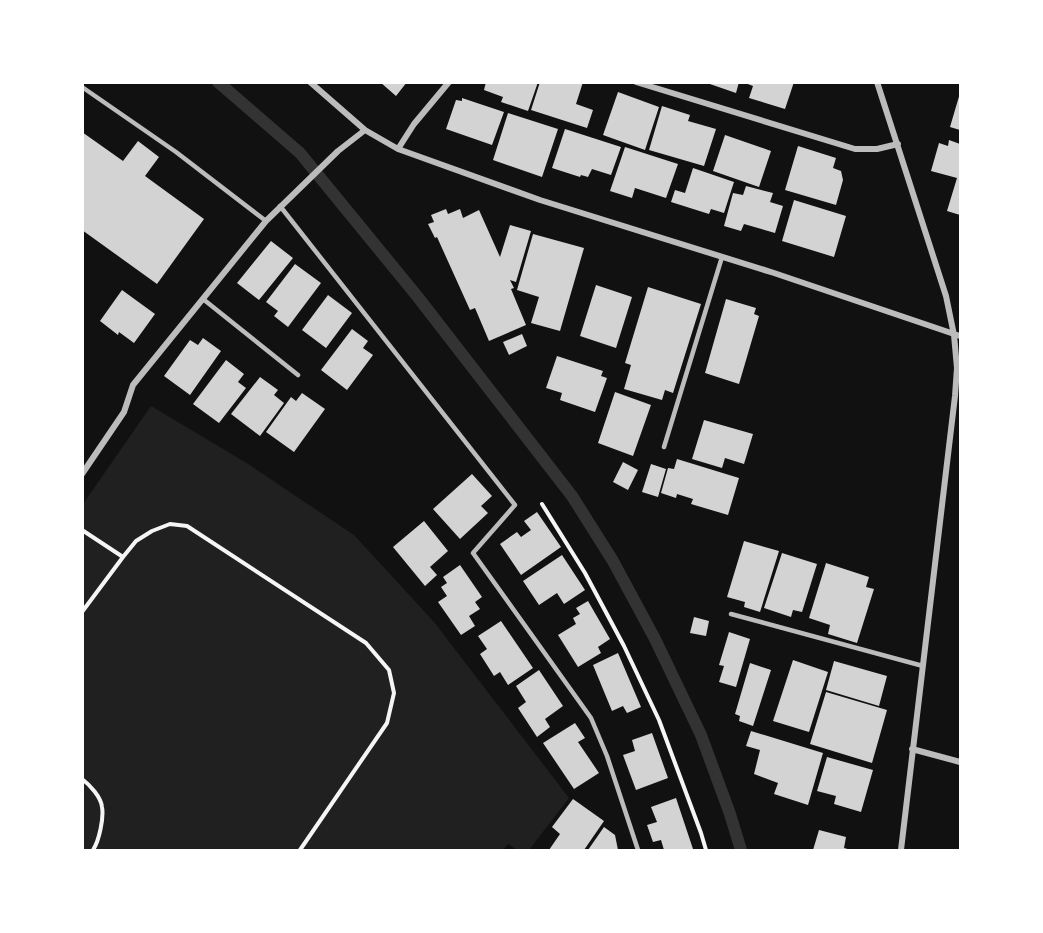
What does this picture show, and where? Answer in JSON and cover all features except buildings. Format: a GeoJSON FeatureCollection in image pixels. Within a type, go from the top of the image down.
{"type":"FeatureCollection","features":[{"type":"Feature","properties":{"kind":"street"},"geometry":{"type":"LineString","coordinates":[[310,82],[365,130],[398,149],[540,200],[774,273],[957,336]]}},
{"type":"Feature","properties":{"kind":"street"},"geometry":{"type":"LineString","coordinates":[[398,149],[414,124],[449,82]]}},
{"type":"Feature","properties":{"kind":"street"},"geometry":{"type":"LineString","coordinates":[[636,82],[855,149],[877,149],[898,144]]}},
{"type":"Feature","properties":{"kind":"street"},"geometry":{"type":"LineString","coordinates":[[878,82],[957,336],[956,396],[901,850]]}},
{"type":"Feature","properties":{"kind":"street"},"geometry":{"type":"LineString","coordinates":[[82,474],[124,412],[133,385],[266,220],[338,151],[365,130]]}},
{"type":"Feature","properties":{"kind":"street"},"geometry":{"type":"LineString","coordinates":[[912,749],[960,762]]}},
{"type":"Feature","properties":{"kind":"lane"},"geometry":{"type":"LineString","coordinates":[[82,87],[176,152],[266,220]]}},
{"type":"Feature","properties":{"kind":"lane"},"geometry":{"type":"LineString","coordinates":[[280,206],[515,505],[473,553],[591,718],[607,756],[638,850]]}},
{"type":"Feature","properties":{"kind":"lane"},"geometry":{"type":"LineString","coordinates":[[664,447],[722,257]]}},
{"type":"Feature","properties":{"kind":"lane"},"geometry":{"type":"LineString","coordinates":[[203,299],[298,375]]}},
{"type":"Feature","properties":{"kind":"lane"},"geometry":{"type":"LineString","coordinates":[[731,614],[923,666]]}},
{"type":"Feature","properties":{"kind":"path"},"geometry":{"type":"LineString","coordinates":[[542,504],[585,573],[654,709],[706,850]]}},
{"type":"Feature","properties":{"kind":"path"},"geometry":{"type":"LineString","coordinates":[[82,612],[136,541],[170,524],[187,526],[366,643],[389,670],[394,693],[387,723],[300,850]]}},
{"type":"Feature","properties":{"kind":"path"},"geometry":{"type":"LineString","coordinates":[[82,531],[123,556]]}},
{"type":"Feature","properties":{"kind":"path"},"geometry":{"type":"LineString","coordinates":[[82,779],[91,785],[102,806],[100,830],[93,850]]}},
{"type":"Feature","properties":{"kind":"shaded area"},"geometry":{"type":"Polygon","coordinates":[[[151,406],[245,462],[354,535],[434,622],[569,798],[529,850],[517,850],[508,844],[503,850],[83,850],[83,504],[151,406]]]}},
{"type":"Feature","properties":{"kind":"waterway"},"geometry":{"type":"LineString","coordinates":[[218,82],[300,153],[417,296],[572,496],[613,561],[655,639],[701,735],[741,850]]}}]}
